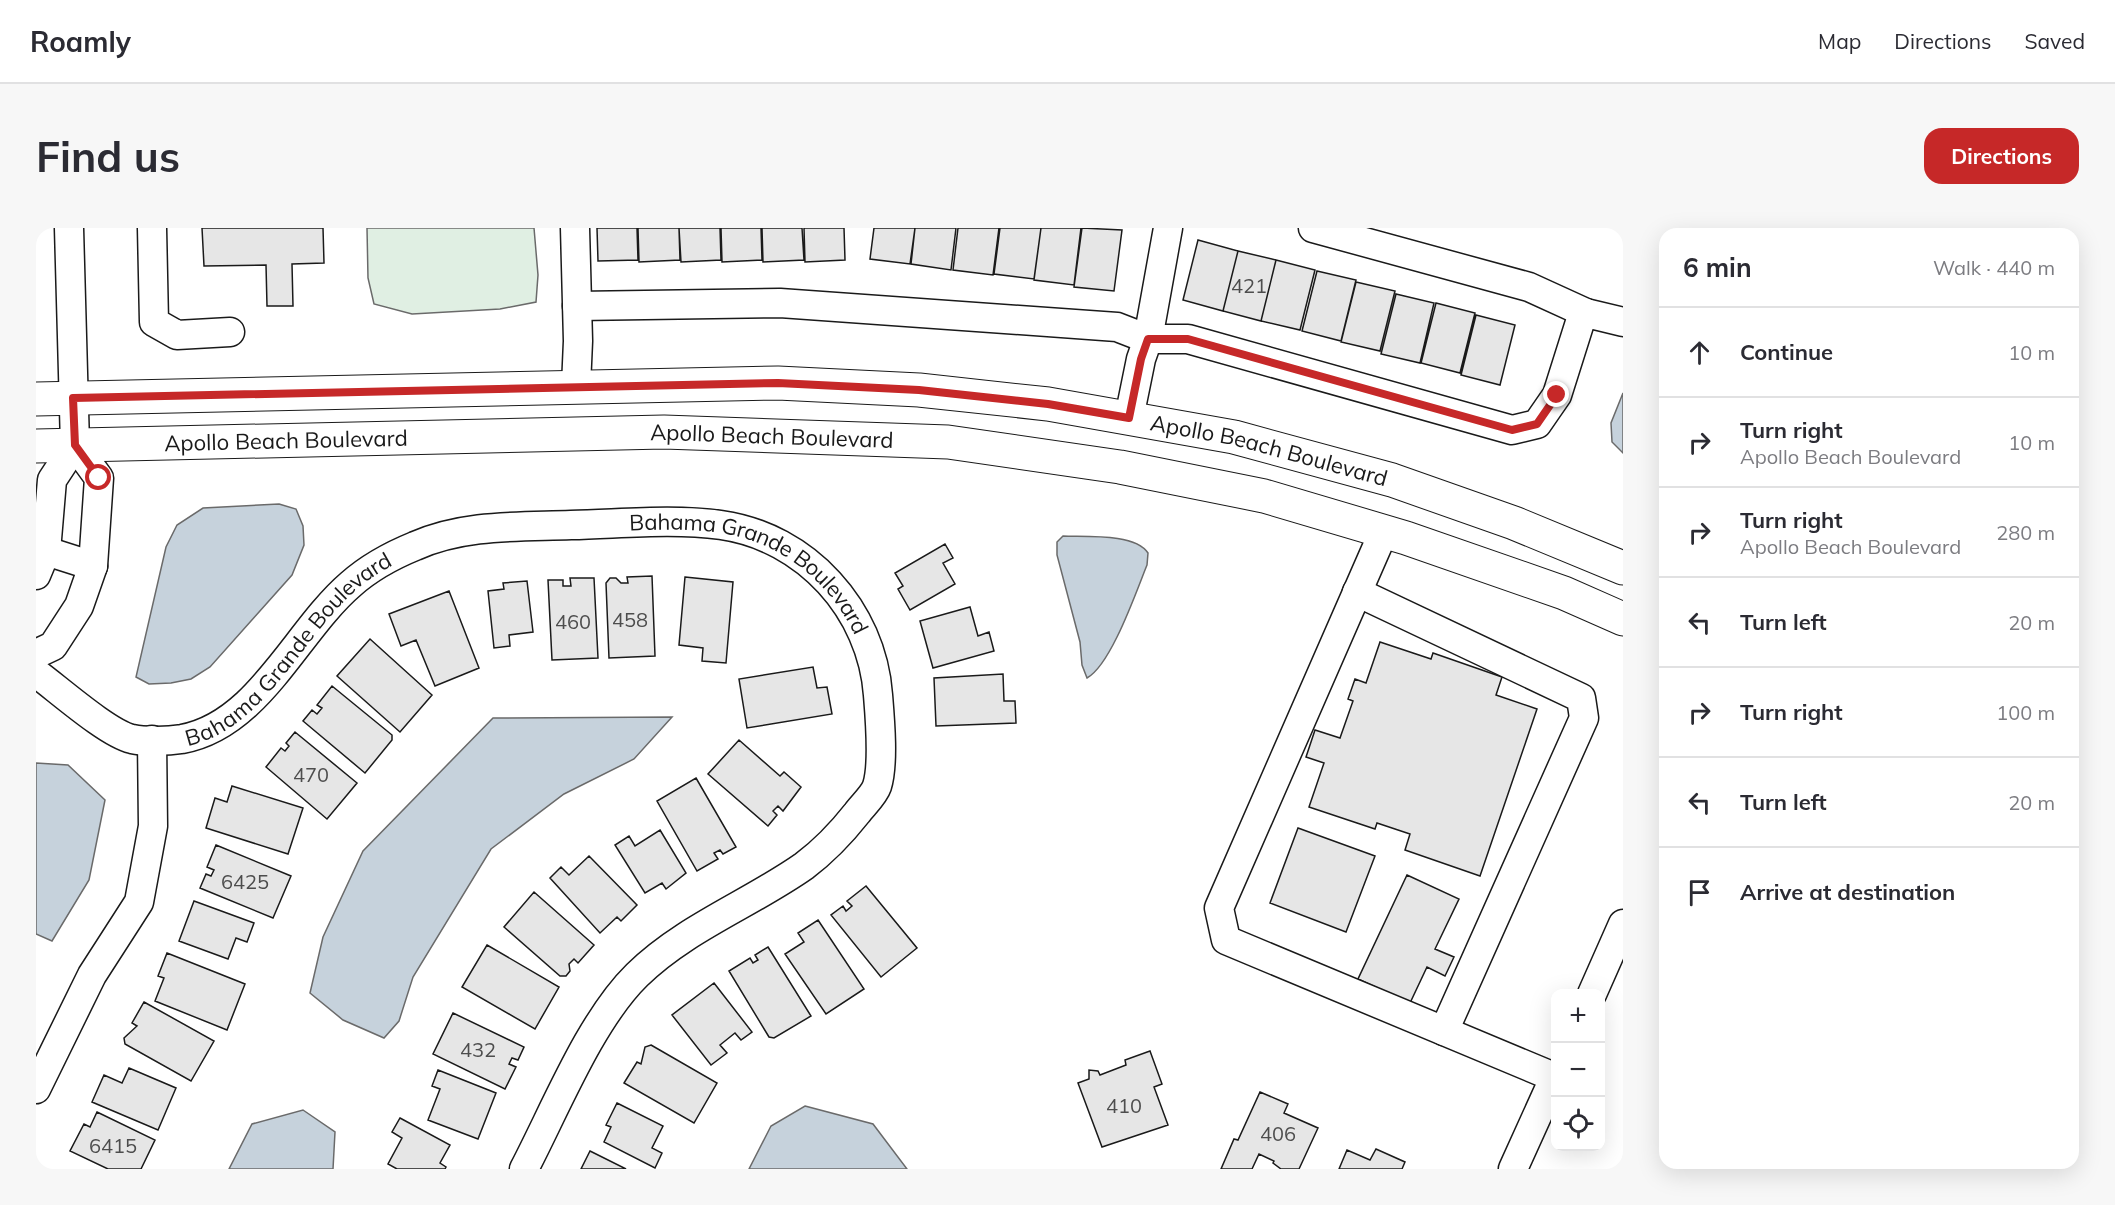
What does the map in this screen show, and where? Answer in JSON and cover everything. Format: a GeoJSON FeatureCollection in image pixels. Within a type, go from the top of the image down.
{"type":"FeatureCollection","features":[{"type":"Feature","properties":{"kind":"main road","name":"Apollo Beach Boulevard"},"geometry":{"type":"LineString","coordinates":[[36,399],[778,383],[919,390],[1048,404],[1234,437],[1392,480],[1514,523],[1623,568]]}},
{"type":"Feature","properties":{"kind":"main road","name":"Apollo Beach Boulevard"},"geometry":{"type":"LineString","coordinates":[[36,446],[664,432],[948,442],[1120,466],[1264,496],[1384,531],[1564,593],[1623,619]]}},
{"type":"Feature","properties":{"kind":"street"},"geometry":{"type":"LineString","coordinates":[[36,654],[53,646],[74,614],[93,566],[99,478],[75,445],[69,228]]}},
{"type":"Feature","properties":{"kind":"street"},"geometry":{"type":"LineString","coordinates":[[152,228],[154,322],[177,335],[230,332]]}},
{"type":"Feature","properties":{"kind":"street"},"geometry":{"type":"LineString","coordinates":[[575,228],[578,306],[576,386]]}},
{"type":"Feature","properties":{"kind":"street"},"geometry":{"type":"LineString","coordinates":[[1129,418],[1141,359],[1148,339],[1168,228]]}},
{"type":"Feature","properties":{"kind":"street"},"geometry":{"type":"LineString","coordinates":[[1313,228],[1529,286],[1586,312],[1623,322]]}},
{"type":"Feature","properties":{"kind":"street"},"geometry":{"type":"LineString","coordinates":[[578,306],[780,303],[1117,327],[1148,339],[1188,339],[1512,430],[1537,424],[1557,395],[1581,319],[1586,312]]}},
{"type":"Feature","properties":{"kind":"street"},"geometry":{"type":"LineString","coordinates":[[75,445],[52,480],[41,563],[93,566]]}},
{"type":"Feature","properties":{"kind":"street","name":"Bahama Grande Boulevard"},"geometry":{"type":"LineString","coordinates":[[36,673],[92,715],[130,739],[181,739],[215,728],[247,705],[350,585],[381,563],[417,544],[457,532],[506,527],[669,522],[722,525],[763,535],[804,559],[836,588],[858,622],[876,669],[881,732],[877,788],[840,834],[806,865],[676,942],[636,975],[603,1016],[524,1169]]}},
{"type":"Feature","properties":{"kind":"street"},"geometry":{"type":"LineString","coordinates":[[1384,531],[1219,908],[1226,940],[1551,1074]]}},
{"type":"Feature","properties":{"kind":"street"},"geometry":{"type":"LineString","coordinates":[[1357,592],[1581,698],[1584,718],[1444,1031]]}},
{"type":"Feature","properties":{"kind":"street"},"geometry":{"type":"LineString","coordinates":[[36,1089],[92,975],[139,902],[153,826],[152,740]]}},
{"type":"Feature","properties":{"kind":"street"},"geometry":{"type":"LineString","coordinates":[[1594,989],[1623,924]]}},
{"type":"Feature","properties":{"kind":"street"},"geometry":{"type":"LineString","coordinates":[[1513,1169],[1551,1085]]}},
{"type":"Feature","properties":{"kind":"green space"},"geometry":{"type":"Polygon","coordinates":[[[367,228],[534,228],[538,275],[536,302],[500,309],[412,314],[374,304],[368,278],[367,228]]]}},
{"type":"Feature","properties":{"kind":"shaded area"},"geometry":{"type":"Polygon","coordinates":[[[1623,393],[1623,453],[1612,442],[1611,423],[1623,393]]]}},
{"type":"Feature","properties":{"kind":"shaded area"},"geometry":{"type":"Polygon","coordinates":[[[279,504],[296,509],[303,526],[304,545],[292,575],[210,667],[191,679],[171,683],[149,684],[136,677],[166,547],[177,525],[203,508],[279,504]]]}},
{"type":"Feature","properties":{"kind":"shaded area"},"geometry":{"type":"Polygon","coordinates":[[[1063,536],[1121,539],[1142,547],[1148,553],[1147,565],[1114,644],[1096,671],[1087,678],[1057,555],[1057,542],[1063,536]]]}},
{"type":"Feature","properties":{"kind":"shaded area"},"geometry":{"type":"Polygon","coordinates":[[[672,717],[634,759],[564,794],[491,849],[413,977],[399,1021],[384,1038],[343,1020],[310,993],[323,937],[363,851],[493,718],[672,717]]]}},
{"type":"Feature","properties":{"kind":"shaded area"},"geometry":{"type":"Polygon","coordinates":[[[36,763],[68,765],[105,800],[89,880],[52,941],[36,934],[36,763]]]}},
{"type":"Feature","properties":{"kind":"shaded area"},"geometry":{"type":"Polygon","coordinates":[[[805,1106],[873,1124],[907,1169],[749,1169],[771,1126],[805,1106]]]}},
{"type":"Feature","properties":{"kind":"shaded area"},"geometry":{"type":"Polygon","coordinates":[[[303,1110],[335,1132],[333,1169],[229,1169],[252,1124],[303,1110]]]}},
{"type":"Feature","properties":{"kind":"building"},"geometry":{"type":"Polygon","coordinates":[[[202,228],[323,228],[324,263],[292,264],[293,306],[267,306],[266,265],[204,266],[202,228]]]}},
{"type":"Feature","properties":{"kind":"building"},"geometry":{"type":"Polygon","coordinates":[[[597,228],[637,228],[638,260],[598,261],[597,228]]]}},
{"type":"Feature","properties":{"kind":"building"},"geometry":{"type":"Polygon","coordinates":[[[638,228],[679,228],[680,260],[639,262],[638,228]]]}},
{"type":"Feature","properties":{"kind":"building"},"geometry":{"type":"Polygon","coordinates":[[[679,228],[720,228],[721,260],[681,262],[679,228]]]}},
{"type":"Feature","properties":{"kind":"building"},"geometry":{"type":"Polygon","coordinates":[[[721,228],[761,228],[762,260],[722,262],[721,228]]]}},
{"type":"Feature","properties":{"kind":"building"},"geometry":{"type":"Polygon","coordinates":[[[762,228],[802,228],[804,260],[763,262],[762,228]]]}},
{"type":"Feature","properties":{"kind":"building"},"geometry":{"type":"Polygon","coordinates":[[[804,228],[844,228],[845,260],[805,262],[804,228]]]}},
{"type":"Feature","properties":{"kind":"building"},"geometry":{"type":"Polygon","coordinates":[[[874,228],[915,228],[910,264],[870,259],[874,228]]]}},
{"type":"Feature","properties":{"kind":"building"},"geometry":{"type":"Polygon","coordinates":[[[915,228],[956,228],[951,270],[911,264],[915,228]]]}},
{"type":"Feature","properties":{"kind":"building"},"geometry":{"type":"Polygon","coordinates":[[[958,228],[999,228],[993,275],[953,270],[958,228]]]}},
{"type":"Feature","properties":{"kind":"building"},"geometry":{"type":"Polygon","coordinates":[[[1000,228],[1041,228],[1034,279],[994,274],[1000,228]]]}},
{"type":"Feature","properties":{"kind":"building"},"geometry":{"type":"Polygon","coordinates":[[[1041,228],[1081,228],[1074,285],[1034,280],[1041,228]]]}},
{"type":"Feature","properties":{"kind":"building"},"geometry":{"type":"Polygon","coordinates":[[[1082,228],[1122,230],[1114,291],[1074,287],[1082,228]]]}},
{"type":"Feature","properties":{"kind":"building"},"geometry":{"type":"Polygon","coordinates":[[[1198,240],[1238,251],[1223,311],[1183,300],[1198,240]]]}},
{"type":"Feature","properties":{"kind":"building"},"geometry":{"type":"Polygon","coordinates":[[[1238,251],[1276,260],[1261,321],[1223,311],[1238,251]]]}},
{"type":"Feature","properties":{"kind":"building"},"geometry":{"type":"Polygon","coordinates":[[[1276,260],[1315,270],[1300,330],[1261,321],[1276,260]]]}},
{"type":"Feature","properties":{"kind":"building"},"geometry":{"type":"Polygon","coordinates":[[[1317,271],[1356,280],[1341,341],[1302,331],[1317,271]]]}},
{"type":"Feature","properties":{"kind":"building"},"geometry":{"type":"Polygon","coordinates":[[[1356,282],[1395,291],[1380,351],[1341,342],[1356,282]]]}},
{"type":"Feature","properties":{"kind":"building"},"geometry":{"type":"Polygon","coordinates":[[[1396,294],[1434,303],[1420,363],[1381,354],[1396,294]]]}},
{"type":"Feature","properties":{"kind":"building"},"geometry":{"type":"Polygon","coordinates":[[[1436,303],[1475,313],[1460,373],[1421,363],[1436,303]]]}},
{"type":"Feature","properties":{"kind":"building"},"geometry":{"type":"Polygon","coordinates":[[[1476,315],[1515,325],[1500,385],[1461,375],[1476,315]]]}},
{"type":"Feature","properties":{"kind":"building"},"geometry":{"type":"Polygon","coordinates":[[[945,544],[953,558],[943,563],[955,584],[910,610],[898,589],[903,586],[895,573],[945,544]]]}},
{"type":"Feature","properties":{"kind":"building"},"geometry":{"type":"Polygon","coordinates":[[[652,576],[655,656],[609,658],[606,583],[610,578],[616,578],[621,583],[628,583],[627,577],[652,576]]]}},
{"type":"Feature","properties":{"kind":"building"},"geometry":{"type":"Polygon","coordinates":[[[685,577],[733,582],[726,663],[702,661],[703,648],[679,645],[685,577]]]}},
{"type":"Feature","properties":{"kind":"building"},"geometry":{"type":"Polygon","coordinates":[[[570,578],[594,578],[598,658],[552,660],[548,580],[563,580],[563,586],[571,586],[570,578]]]}},
{"type":"Feature","properties":{"kind":"building"},"geometry":{"type":"Polygon","coordinates":[[[527,581],[533,632],[509,635],[510,646],[494,648],[488,591],[504,589],[503,583],[527,581]]]}},
{"type":"Feature","properties":{"kind":"building"},"geometry":{"type":"Polygon","coordinates":[[[449,591],[479,668],[435,686],[416,640],[401,646],[389,614],[449,591]]]}},
{"type":"Feature","properties":{"kind":"building"},"geometry":{"type":"Polygon","coordinates":[[[970,607],[978,636],[989,632],[994,651],[933,668],[920,621],[970,607]]]}},
{"type":"Feature","properties":{"kind":"building"},"geometry":{"type":"Polygon","coordinates":[[[370,639],[432,695],[400,732],[337,676],[370,639]]]}},
{"type":"Feature","properties":{"kind":"building"},"geometry":{"type":"Polygon","coordinates":[[[1380,642],[1431,659],[1433,653],[1502,677],[1496,695],[1537,709],[1480,876],[1405,850],[1410,834],[1377,823],[1375,829],[1309,807],[1324,763],[1306,757],[1315,730],[1340,738],[1353,701],[1348,699],[1355,679],[1366,683],[1380,642]]]}},
{"type":"Feature","properties":{"kind":"building"},"geometry":{"type":"Polygon","coordinates":[[[813,667],[817,688],[827,687],[832,714],[747,728],[739,679],[813,667]]]}},
{"type":"Feature","properties":{"kind":"building"},"geometry":{"type":"Polygon","coordinates":[[[1003,674],[1004,701],[1015,701],[1016,723],[936,726],[934,678],[1003,674]]]}},
{"type":"Feature","properties":{"kind":"building"},"geometry":{"type":"Polygon","coordinates":[[[332,686],[392,735],[392,740],[365,773],[303,721],[312,710],[317,714],[322,708],[317,705],[332,686]]]}},
{"type":"Feature","properties":{"kind":"building"},"geometry":{"type":"Polygon","coordinates":[[[295,732],[357,783],[327,819],[266,767],[281,748],[285,751],[289,746],[286,743],[295,732]]]}},
{"type":"Feature","properties":{"kind":"building"},"geometry":{"type":"Polygon","coordinates":[[[739,740],[780,776],[784,772],[801,787],[783,811],[778,806],[773,811],[777,815],[768,826],[708,774],[739,740]]]}},
{"type":"Feature","properties":{"kind":"building"},"geometry":{"type":"Polygon","coordinates":[[[696,778],[736,847],[723,854],[720,850],[714,853],[718,859],[697,871],[657,801],[696,778]]]}},
{"type":"Feature","properties":{"kind":"building"},"geometry":{"type":"Polygon","coordinates":[[[232,786],[303,808],[288,854],[206,828],[215,798],[227,802],[232,786]]]}},
{"type":"Feature","properties":{"kind":"building"},"geometry":{"type":"Polygon","coordinates":[[[1298,828],[1375,856],[1346,932],[1270,903],[1298,828]]]}},
{"type":"Feature","properties":{"kind":"building"},"geometry":{"type":"Polygon","coordinates":[[[660,830],[686,873],[666,889],[662,883],[645,893],[615,845],[629,836],[635,846],[660,830]]]}},
{"type":"Feature","properties":{"kind":"building"},"geometry":{"type":"Polygon","coordinates":[[[216,845],[291,876],[273,918],[200,888],[206,874],[211,876],[214,870],[207,867],[216,845]]]}},
{"type":"Feature","properties":{"kind":"building"},"geometry":{"type":"Polygon","coordinates":[[[589,856],[637,905],[621,921],[617,917],[600,933],[550,878],[561,867],[569,875],[589,856]]]}},
{"type":"Feature","properties":{"kind":"building"},"geometry":{"type":"Polygon","coordinates":[[[1407,875],[1459,899],[1435,949],[1454,957],[1445,976],[1427,967],[1410,1003],[1358,979],[1407,875]]]}},
{"type":"Feature","properties":{"kind":"building"},"geometry":{"type":"Polygon","coordinates":[[[866,886],[917,948],[881,977],[831,915],[843,906],[846,911],[852,906],[847,901],[866,886]]]}},
{"type":"Feature","properties":{"kind":"building"},"geometry":{"type":"Polygon","coordinates":[[[534,892],[594,945],[578,963],[574,959],[569,964],[570,971],[566,976],[560,976],[504,927],[534,892]]]}},
{"type":"Feature","properties":{"kind":"building"},"geometry":{"type":"Polygon","coordinates":[[[194,901],[254,923],[247,942],[236,938],[228,959],[179,941],[194,901]]]}},
{"type":"Feature","properties":{"kind":"building"},"geometry":{"type":"Polygon","coordinates":[[[818,920],[864,989],[826,1014],[785,954],[804,942],[798,933],[818,920]]]}},
{"type":"Feature","properties":{"kind":"building"},"geometry":{"type":"Polygon","coordinates":[[[487,945],[559,987],[535,1029],[462,987],[487,945]]]}},
{"type":"Feature","properties":{"kind":"building"},"geometry":{"type":"Polygon","coordinates":[[[768,947],[811,1016],[774,1038],[769,1037],[729,971],[750,958],[753,963],[758,960],[755,955],[768,947]]]}},
{"type":"Feature","properties":{"kind":"building"},"geometry":{"type":"Polygon","coordinates":[[[167,953],[245,984],[227,1030],[155,1001],[164,978],[158,976],[167,953]]]}},
{"type":"Feature","properties":{"kind":"building"},"geometry":{"type":"Polygon","coordinates":[[[714,983],[752,1032],[741,1040],[735,1033],[720,1045],[727,1053],[711,1065],[672,1015],[714,983]]]}},
{"type":"Feature","properties":{"kind":"building"},"geometry":{"type":"Polygon","coordinates":[[[144,1002],[214,1041],[191,1081],[125,1044],[124,1038],[137,1026],[132,1023],[144,1002]]]}},
{"type":"Feature","properties":{"kind":"building"},"geometry":{"type":"Polygon","coordinates":[[[453,1013],[524,1047],[518,1060],[512,1058],[509,1064],[516,1067],[505,1089],[433,1054],[453,1013]]]}},
{"type":"Feature","properties":{"kind":"building"},"geometry":{"type":"Polygon","coordinates":[[[651,1045],[717,1083],[694,1123],[624,1083],[637,1062],[641,1064],[645,1047],[651,1045]]]}},
{"type":"Feature","properties":{"kind":"building"},"geometry":{"type":"Polygon","coordinates":[[[1150,1051],[1162,1084],[1154,1087],[1168,1125],[1102,1147],[1078,1083],[1089,1079],[1089,1070],[1098,1071],[1100,1075],[1126,1065],[1125,1060],[1150,1051]]]}},
{"type":"Feature","properties":{"kind":"building"},"geometry":{"type":"Polygon","coordinates":[[[129,1068],[176,1088],[158,1130],[92,1102],[104,1075],[122,1083],[129,1068]]]}},
{"type":"Feature","properties":{"kind":"building"},"geometry":{"type":"Polygon","coordinates":[[[438,1070],[496,1093],[478,1139],[428,1120],[440,1089],[432,1086],[438,1070]]]}},
{"type":"Feature","properties":{"kind":"building"},"geometry":{"type":"Polygon","coordinates":[[[1260,1092],[1288,1104],[1284,1113],[1318,1128],[1299,1169],[1281,1169],[1273,1163],[1274,1161],[1259,1154],[1252,1169],[1221,1169],[1234,1139],[1238,1140],[1260,1092]]]}},
{"type":"Feature","properties":{"kind":"building"},"geometry":{"type":"Polygon","coordinates":[[[617,1103],[663,1126],[652,1148],[662,1153],[655,1168],[604,1142],[611,1127],[606,1125],[617,1103]]]}},
{"type":"Feature","properties":{"kind":"building"},"geometry":{"type":"Polygon","coordinates":[[[97,1112],[155,1140],[141,1169],[108,1169],[70,1151],[84,1124],[90,1127],[97,1112]]]}},
{"type":"Feature","properties":{"kind":"building"},"geometry":{"type":"Polygon","coordinates":[[[400,1118],[450,1145],[440,1163],[446,1167],[445,1169],[397,1169],[388,1164],[402,1138],[392,1132],[400,1118]]]}},
{"type":"Feature","properties":{"kind":"building"},"geometry":{"type":"Polygon","coordinates":[[[1376,1149],[1405,1162],[1402,1169],[1339,1169],[1347,1150],[1370,1160],[1376,1149]]]}},
{"type":"Feature","properties":{"kind":"building"},"geometry":{"type":"Polygon","coordinates":[[[590,1151],[626,1169],[581,1169],[590,1151]]]}},
{"type":"Feature","properties":{"kind":"route"},"geometry":{"type":"LineString","coordinates":[[99,478],[75,445],[73,398],[548,386],[778,383],[919,390],[1048,404],[1129,418],[1141,359],[1148,339],[1188,339],[1512,430],[1537,424],[1557,395]]}}]}
